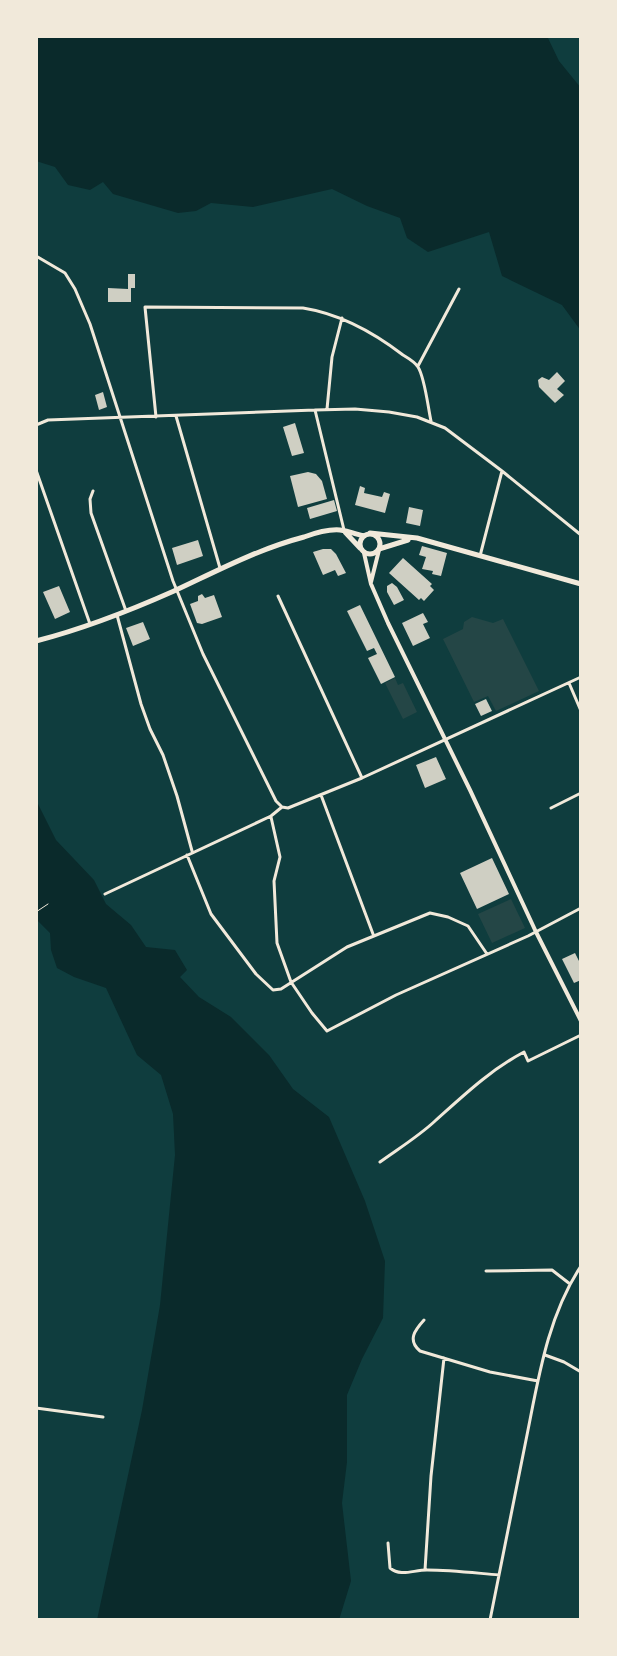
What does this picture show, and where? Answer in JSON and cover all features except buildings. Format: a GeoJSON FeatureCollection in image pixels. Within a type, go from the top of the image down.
{"type":"FeatureCollection","features":[{"type":"Feature","properties":{"kind":"main road"},"geometry":{"type":"LineString","coordinates":[[36,641],[72,632],[117,615],[220,568],[321,532],[338,530],[376,536],[380,541],[371,584]]}},
{"type":"Feature","properties":{"kind":"main road"},"geometry":{"type":"LineString","coordinates":[[344,531],[362,551],[374,554],[398,542],[417,538]]}},
{"type":"Feature","properties":{"kind":"main road"},"geometry":{"type":"LineString","coordinates":[[581,584],[417,538],[367,535],[360,541],[371,584],[581,1021]]}},
{"type":"Feature","properties":{"kind":"street"},"geometry":{"type":"LineString","coordinates":[[36,256],[65,273],[75,289],[90,324],[177,589],[203,654],[276,801],[282,807],[288,808],[362,778],[581,677]]}},
{"type":"Feature","properties":{"kind":"street"},"geometry":{"type":"LineString","coordinates":[[418,366],[459,289]]}},
{"type":"Feature","properties":{"kind":"street"},"geometry":{"type":"LineString","coordinates":[[156,417],[145,307],[303,308],[342,318],[372,333],[418,366],[431,421]]}},
{"type":"Feature","properties":{"kind":"street"},"geometry":{"type":"LineString","coordinates":[[327,410],[332,357],[342,318]]}},
{"type":"Feature","properties":{"kind":"street"},"geometry":{"type":"LineString","coordinates":[[36,424],[48,420],[315,410],[389,412],[417,417],[445,428],[581,535]]}},
{"type":"Feature","properties":{"kind":"street"},"geometry":{"type":"LineString","coordinates":[[315,410],[344,531]]}},
{"type":"Feature","properties":{"kind":"street"},"geometry":{"type":"LineString","coordinates":[[176,416],[220,568]]}},
{"type":"Feature","properties":{"kind":"street"},"geometry":{"type":"LineString","coordinates":[[36,470],[90,624]]}},
{"type":"Feature","properties":{"kind":"street"},"geometry":{"type":"LineString","coordinates":[[480,556],[502,471]]}},
{"type":"Feature","properties":{"kind":"street"},"geometry":{"type":"LineString","coordinates":[[93,491],[91,513],[126,611]]}},
{"type":"Feature","properties":{"kind":"street"},"geometry":{"type":"LineString","coordinates":[[278,596],[362,778]]}},
{"type":"Feature","properties":{"kind":"street"},"geometry":{"type":"LineString","coordinates":[[117,615],[141,704],[177,796],[190,854],[211,914],[256,974],[273,990],[281,989],[347,947],[430,913],[468,926],[487,954]]}},
{"type":"Feature","properties":{"kind":"street"},"geometry":{"type":"LineString","coordinates":[[569,683],[581,711]]}},
{"type":"Feature","properties":{"kind":"street"},"geometry":{"type":"LineString","coordinates":[[551,808],[581,793]]}},
{"type":"Feature","properties":{"kind":"street"},"geometry":{"type":"LineString","coordinates":[[321,795],[373,935]]}},
{"type":"Feature","properties":{"kind":"street"},"geometry":{"type":"LineString","coordinates":[[105,894],[271,816],[282,807]]}},
{"type":"Feature","properties":{"kind":"street"},"geometry":{"type":"LineString","coordinates":[[271,816],[280,857],[274,881],[277,943],[291,982],[327,1031],[581,908]]}},
{"type":"Feature","properties":{"kind":"street"},"geometry":{"type":"LineString","coordinates":[[380,1162],[508,1061],[524,1052],[528,1061],[581,1035]]}},
{"type":"Feature","properties":{"kind":"street"},"geometry":{"type":"LineString","coordinates":[[490,1620],[538,1381],[553,1325],[581,1266]]}},
{"type":"Feature","properties":{"kind":"street"},"geometry":{"type":"LineString","coordinates":[[486,1271],[552,1270],[570,1284]]}},
{"type":"Feature","properties":{"kind":"street"},"geometry":{"type":"LineString","coordinates":[[424,1320],[414,1330],[412,1340],[420,1351],[490,1372],[538,1381]]}},
{"type":"Feature","properties":{"kind":"street"},"geometry":{"type":"LineString","coordinates":[[545,1355],[581,1372]]}},
{"type":"Feature","properties":{"kind":"street"},"geometry":{"type":"LineString","coordinates":[[425,1570],[431,1476],[444,1358]]}},
{"type":"Feature","properties":{"kind":"street"},"geometry":{"type":"LineString","coordinates":[[36,1408],[103,1417]]}},
{"type":"Feature","properties":{"kind":"street"},"geometry":{"type":"LineString","coordinates":[[388,1543],[392,1571],[399,1574],[425,1570],[499,1575]]}},
{"type":"Feature","properties":{"kind":"path"},"geometry":{"type":"LineString","coordinates":[[36,912],[48,904]]}},
{"type":"Feature","properties":{"kind":"shaded area"},"geometry":{"type":"Polygon","coordinates":[[[36,36],[547,36],[559,61],[581,88],[581,331],[562,305],[502,276],[489,232],[428,252],[407,238],[400,218],[332,189],[253,207],[211,203],[196,211],[178,213],[113,194],[103,182],[90,190],[68,185],[55,167],[36,161],[36,36]]]}},
{"type":"Feature","properties":{"kind":"shaded area"},"geometry":{"type":"Polygon","coordinates":[[[472,617],[493,623],[503,619],[539,691],[496,711],[488,696],[474,702],[443,639],[463,629],[464,622],[472,617]]]}},
{"type":"Feature","properties":{"kind":"shaded area"},"geometry":{"type":"Polygon","coordinates":[[[395,678],[398,685],[403,683],[417,712],[403,719],[385,683],[395,678]]]}},
{"type":"Feature","properties":{"kind":"shaded area"},"geometry":{"type":"Polygon","coordinates":[[[36,800],[56,840],[94,880],[106,904],[131,925],[146,947],[175,950],[187,970],[180,977],[199,997],[231,1017],[269,1055],[293,1089],[329,1117],[365,1201],[385,1261],[383,1318],[347,1395],[347,1462],[342,1503],[351,1581],[339,1620],[97,1620],[142,1410],[160,1305],[175,1155],[173,1114],[161,1075],[137,1055],[106,988],[57,968],[50,933],[36,919],[36,800]]]}},
{"type":"Feature","properties":{"kind":"shaded area"},"geometry":{"type":"Polygon","coordinates":[[[511,899],[525,928],[492,943],[478,914],[511,899]]]}}]}
